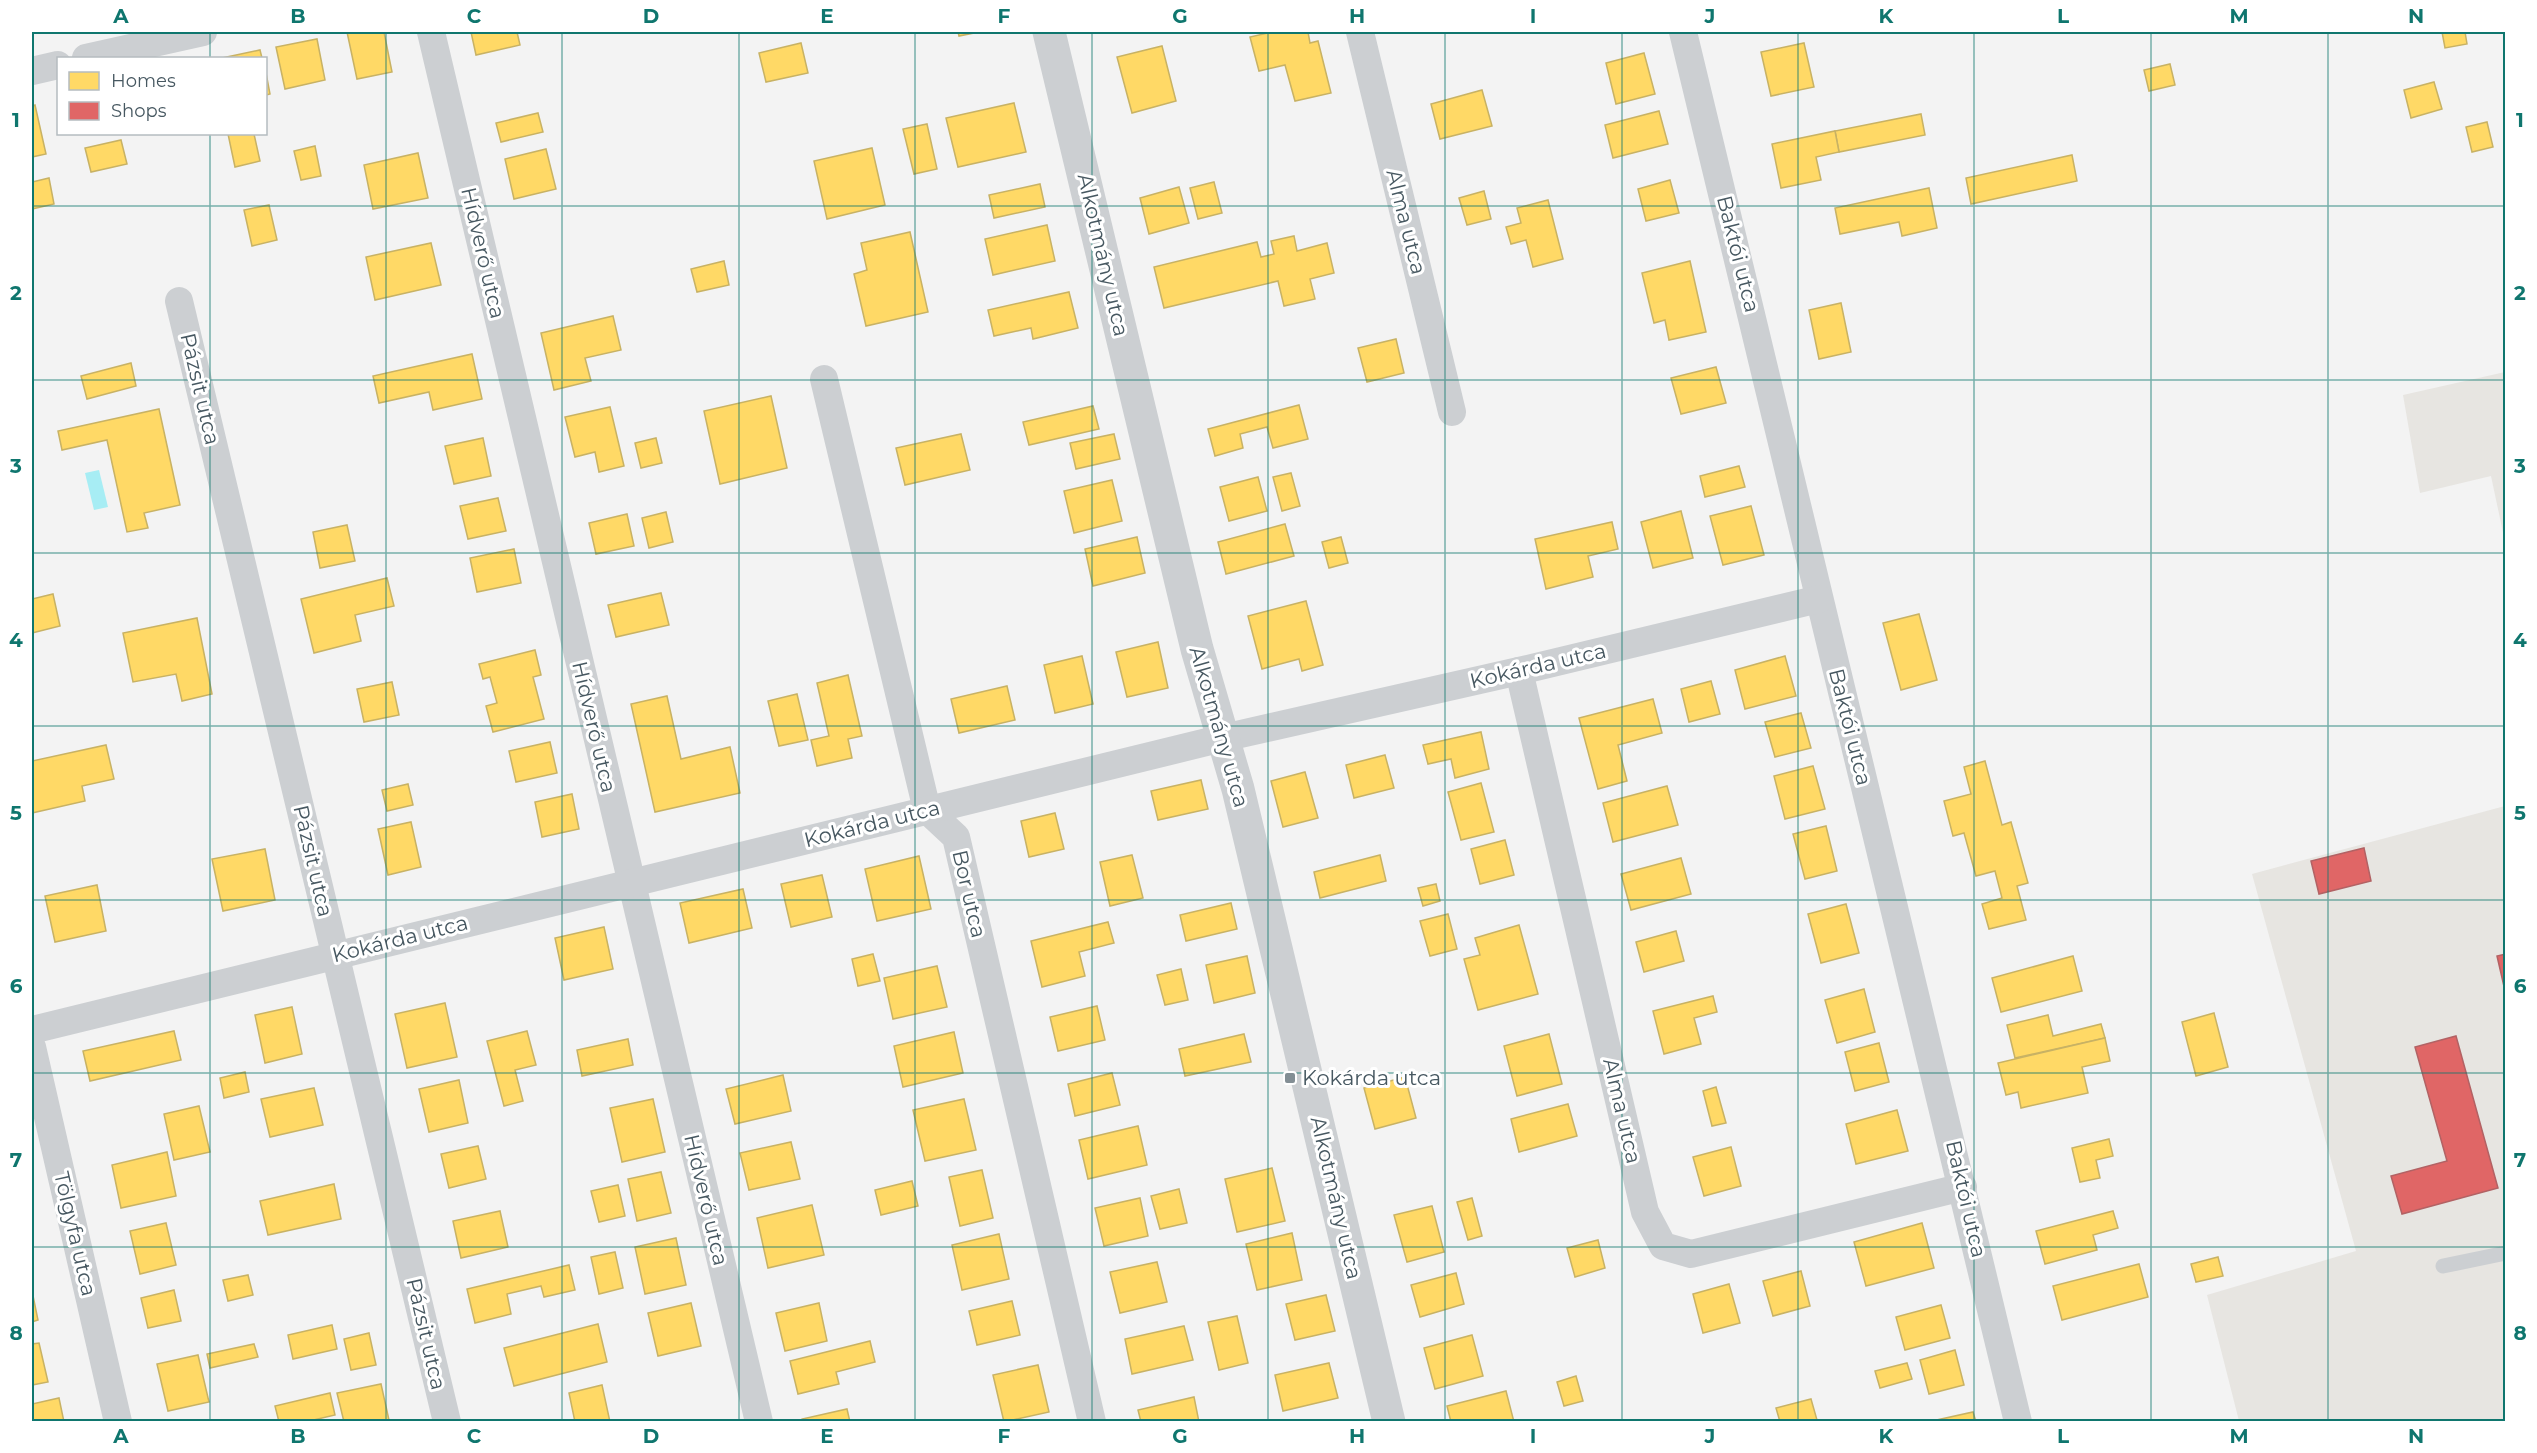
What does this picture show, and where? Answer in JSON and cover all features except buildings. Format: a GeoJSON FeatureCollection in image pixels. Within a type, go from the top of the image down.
{"type":"FeatureCollection","features":[{"type":"Feature","properties":{"kind":"street"},"geometry":{"type":"LineString","coordinates":[[91,57],[203,32]]}},
{"type":"Feature","properties":{"kind":"street","name":"Hídverő utca"},"geometry":{"type":"LineString","coordinates":[[431,32],[759,1422]]}},
{"type":"Feature","properties":{"kind":"street","name":"Alkotmány utca"},"geometry":{"type":"LineString","coordinates":[[1049,32],[1194,638],[1238,789],[1389,1422]]}},
{"type":"Feature","properties":{"kind":"street","name":"Alma utca"},"geometry":{"type":"LineString","coordinates":[[1360,32],[1452,412]]}},
{"type":"Feature","properties":{"kind":"street","name":"Baktói utca"},"geometry":{"type":"LineString","coordinates":[[1683,32],[2018,1422]]}},
{"type":"Feature","properties":{"kind":"street"},"geometry":{"type":"LineString","coordinates":[[32,71],[57,65]]}},
{"type":"Feature","properties":{"kind":"street","name":"Pázsit utca"},"geometry":{"type":"LineString","coordinates":[[179,301],[447,1422]]}},
{"type":"Feature","properties":{"kind":"street"},"geometry":{"type":"LineString","coordinates":[[824,379],[927,810]]}},
{"type":"Feature","properties":{"kind":"street","name":"Kokárda utca"},"geometry":{"type":"LineString","coordinates":[[32,1030],[1223,738],[1519,671],[1819,599]]}},
{"type":"Feature","properties":{"kind":"street","name":"Alma utca"},"geometry":{"type":"LineString","coordinates":[[1519,671],[1646,1212],[1663,1245],[1691,1254],[1963,1187]]}},
{"type":"Feature","properties":{"kind":"street","name":"Bor utca"},"geometry":{"type":"LineString","coordinates":[[927,810],[956,837],[1092,1422]]}},
{"type":"Feature","properties":{"kind":"street","name":"Tölgyfa utca"},"geometry":{"type":"LineString","coordinates":[[32,1047],[118,1422]]}},
{"type":"Feature","properties":{"kind":"lane"},"geometry":{"type":"LineString","coordinates":[[2443,1266],[2505,1253]]}},
{"type":"Feature","properties":{"kind":"shaded area"},"geometry":{"type":"Polygon","coordinates":[[[2506,372],[2505,542],[2491,476],[2420,493],[2403,395],[2506,372]]]}},
{"type":"Feature","properties":{"kind":"shaded area"},"geometry":{"type":"Polygon","coordinates":[[[2505,806],[2505,1421],[2239,1421],[2207,1295],[2356,1251],[2252,874],[2505,806]]]}},
{"type":"Feature","properties":{"kind":"water"},"geometry":{"type":"Polygon","coordinates":[[[99,470],[108,507],[94,510],[85,473],[99,470]]]}},
{"type":"Feature","properties":{"kind":"place","name":"Kokárda utca"},"geometry":{"type":"Point","coordinates":[1290,1078]}}]}
